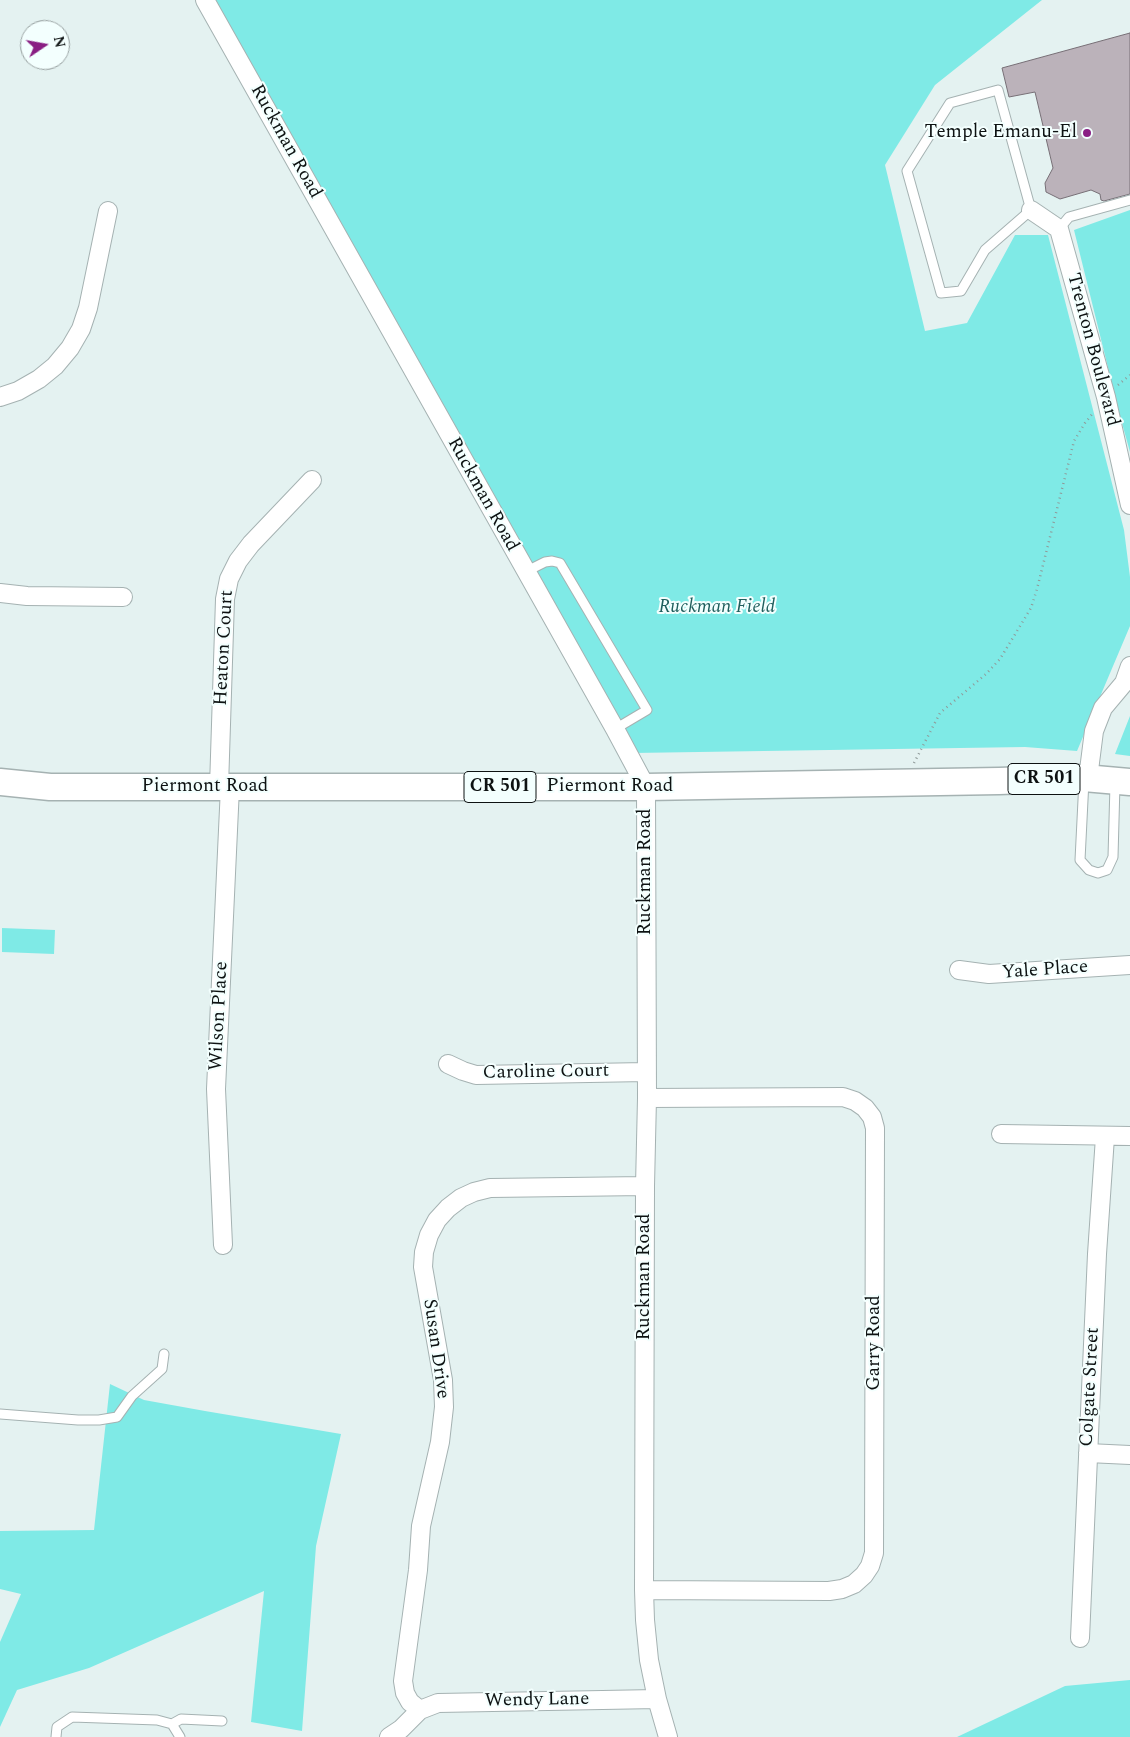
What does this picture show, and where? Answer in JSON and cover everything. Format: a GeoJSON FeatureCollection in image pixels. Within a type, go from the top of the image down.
{"type":"FeatureCollection","features":[{"type":"Feature","properties":{"kind":"main road","name":"Piermont Road"},"geometry":{"type":"LineString","coordinates":[[0,782],[50,787],[646,787],[1086,778],[1122,781]]}},
{"type":"Feature","properties":{"kind":"street","name":"Ruckman Road"},"geometry":{"type":"LineString","coordinates":[[206,0],[646,787],[647,1098],[644,1590],[649,1660],[657,1699],[668,1737]]}},
{"type":"Feature","properties":{"kind":"street"},"geometry":{"type":"LineString","coordinates":[[1031,210],[1059,229]]}},
{"type":"Feature","properties":{"kind":"street"},"geometry":{"type":"LineString","coordinates":[[0,397],[18,391],[39,379],[55,366],[70,348],[81,329],[88,308],[108,211]]}},
{"type":"Feature","properties":{"kind":"street","name":"Trenton Boulevard"},"geometry":{"type":"LineString","coordinates":[[1059,229],[1106,397],[1130,504]]}},
{"type":"Feature","properties":{"kind":"street","name":"Heaton Court"},"geometry":{"type":"LineString","coordinates":[[225,787],[225,599],[229,579],[238,561],[251,544],[312,480]]}},
{"type":"Feature","properties":{"kind":"street"},"geometry":{"type":"LineString","coordinates":[[0,593],[27,596],[123,598]]}},
{"type":"Feature","properties":{"kind":"street"},"geometry":{"type":"LineString","coordinates":[[1086,778],[1094,732],[1102,708],[1124,683],[1130,666]]}},
{"type":"Feature","properties":{"kind":"street","name":"Wilson Place"},"geometry":{"type":"LineString","coordinates":[[223,1245],[216,1089],[225,787]]}},
{"type":"Feature","properties":{"kind":"street","name":"Yale Place"},"geometry":{"type":"LineString","coordinates":[[959,970],[989,974],[1130,965]]}},
{"type":"Feature","properties":{"kind":"street","name":"Caroline Court"},"geometry":{"type":"LineString","coordinates":[[448,1064],[476,1075],[646,1072]]}},
{"type":"Feature","properties":{"kind":"street","name":"Garry Road"},"geometry":{"type":"LineString","coordinates":[[644,1590],[829,1591],[842,1589],[859,1580],[870,1566],[874,1553],[875,1128],[872,1117],[865,1108],[855,1101],[844,1097],[647,1098]]}},
{"type":"Feature","properties":{"kind":"street"},"geometry":{"type":"LineString","coordinates":[[1001,1134],[1130,1136]]}},
{"type":"Feature","properties":{"kind":"street","name":"Colgate Street"},"geometry":{"type":"LineString","coordinates":[[1080,1638],[1097,1254],[1105,1137]]}},
{"type":"Feature","properties":{"kind":"street","name":"Susan Drive"},"geometry":{"type":"LineString","coordinates":[[420,1710],[410,1702],[405,1693],[403,1681],[418,1570],[421,1526],[440,1442],[444,1407],[442,1380],[423,1268],[424,1252],[429,1235],[437,1220],[448,1208],[468,1195],[490,1188],[645,1186]]}},
{"type":"Feature","properties":{"kind":"street"},"geometry":{"type":"LineString","coordinates":[[1088,1453],[1130,1455]]}},
{"type":"Feature","properties":{"kind":"street","name":"Wendy Lane"},"geometry":{"type":"LineString","coordinates":[[420,1710],[438,1703],[657,1699]]}},
{"type":"Feature","properties":{"kind":"street"},"geometry":{"type":"LineString","coordinates":[[389,1737],[401,1729],[420,1710]]}},
{"type":"Feature","properties":{"kind":"lane"},"geometry":{"type":"LineString","coordinates":[[998,90],[1031,210],[985,250],[961,291],[941,293],[907,171],[950,103],[998,90]]}},
{"type":"Feature","properties":{"kind":"lane"},"geometry":{"type":"LineString","coordinates":[[1059,229],[1069,217],[1130,200]]}},
{"type":"Feature","properties":{"kind":"lane"},"geometry":{"type":"LineString","coordinates":[[525,572],[546,562],[560,563],[647,710],[615,729]]}},
{"type":"Feature","properties":{"kind":"lane"},"geometry":{"type":"LineString","coordinates":[[1086,778],[1080,860],[1089,870],[1098,873],[1107,870],[1113,857],[1122,781]]}},
{"type":"Feature","properties":{"kind":"lane"},"geometry":{"type":"LineString","coordinates":[[0,1414],[78,1420],[99,1420],[117,1417],[132,1396],[162,1369],[164,1354]]}},
{"type":"Feature","properties":{"kind":"lane"},"geometry":{"type":"LineString","coordinates":[[56,1737],[57,1727],[72,1717],[157,1720],[172,1724],[180,1737]]}},
{"type":"Feature","properties":{"kind":"lane"},"geometry":{"type":"LineString","coordinates":[[172,1724],[181,1719],[222,1721]]}},
{"type":"Feature","properties":{"kind":"path"},"geometry":{"type":"LineString","coordinates":[[904,782],[940,713],[986,674],[1000,659],[1030,608],[1039,581],[1074,442],[1085,423],[1106,397]]}},
{"type":"Feature","properties":{"kind":"green space","name":"Ruckman Field"},"geometry":{"type":"Polygon","coordinates":[[[202,0],[1042,0],[935,85],[885,165],[925,331],[967,323],[1015,235],[1048,235],[1124,530],[1130,577],[1130,626],[1077,751],[1025,747],[633,753],[202,0]]]}},
{"type":"Feature","properties":{"kind":"green space"},"geometry":{"type":"Polygon","coordinates":[[[1130,210],[1130,452],[1074,230],[1130,210]]]}},
{"type":"Feature","properties":{"kind":"green space"},"geometry":{"type":"Polygon","coordinates":[[[1130,716],[1130,756],[1115,754],[1130,716]]]}},
{"type":"Feature","properties":{"kind":"green space"},"geometry":{"type":"Polygon","coordinates":[[[2,928],[55,930],[54,954],[2,952],[2,928]]]}},
{"type":"Feature","properties":{"kind":"green space"},"geometry":{"type":"Polygon","coordinates":[[[110,1384],[144,1400],[341,1434],[316,1546],[302,1731],[251,1722],[264,1591],[89,1668],[17,1690],[0,1727],[0,1642],[21,1594],[0,1589],[0,1531],[94,1530],[110,1384]]]}},
{"type":"Feature","properties":{"kind":"green space"},"geometry":{"type":"Polygon","coordinates":[[[1130,1680],[1130,1737],[957,1737],[1065,1686],[1130,1680]]]}},
{"type":"Feature","properties":{"kind":"building","name":"Temple Emanu-El"},"geometry":{"type":"Polygon","coordinates":[[[1130,33],[1130,194],[1104,201],[1101,200],[1100,194],[1091,190],[1060,199],[1046,192],[1045,183],[1053,168],[1035,92],[1009,97],[1002,68],[1130,33]]]}},
{"type":"Feature","properties":{"kind":"place","name":"Temple Emanu-El"},"geometry":{"type":"Point","coordinates":[1087,133]}}]}
